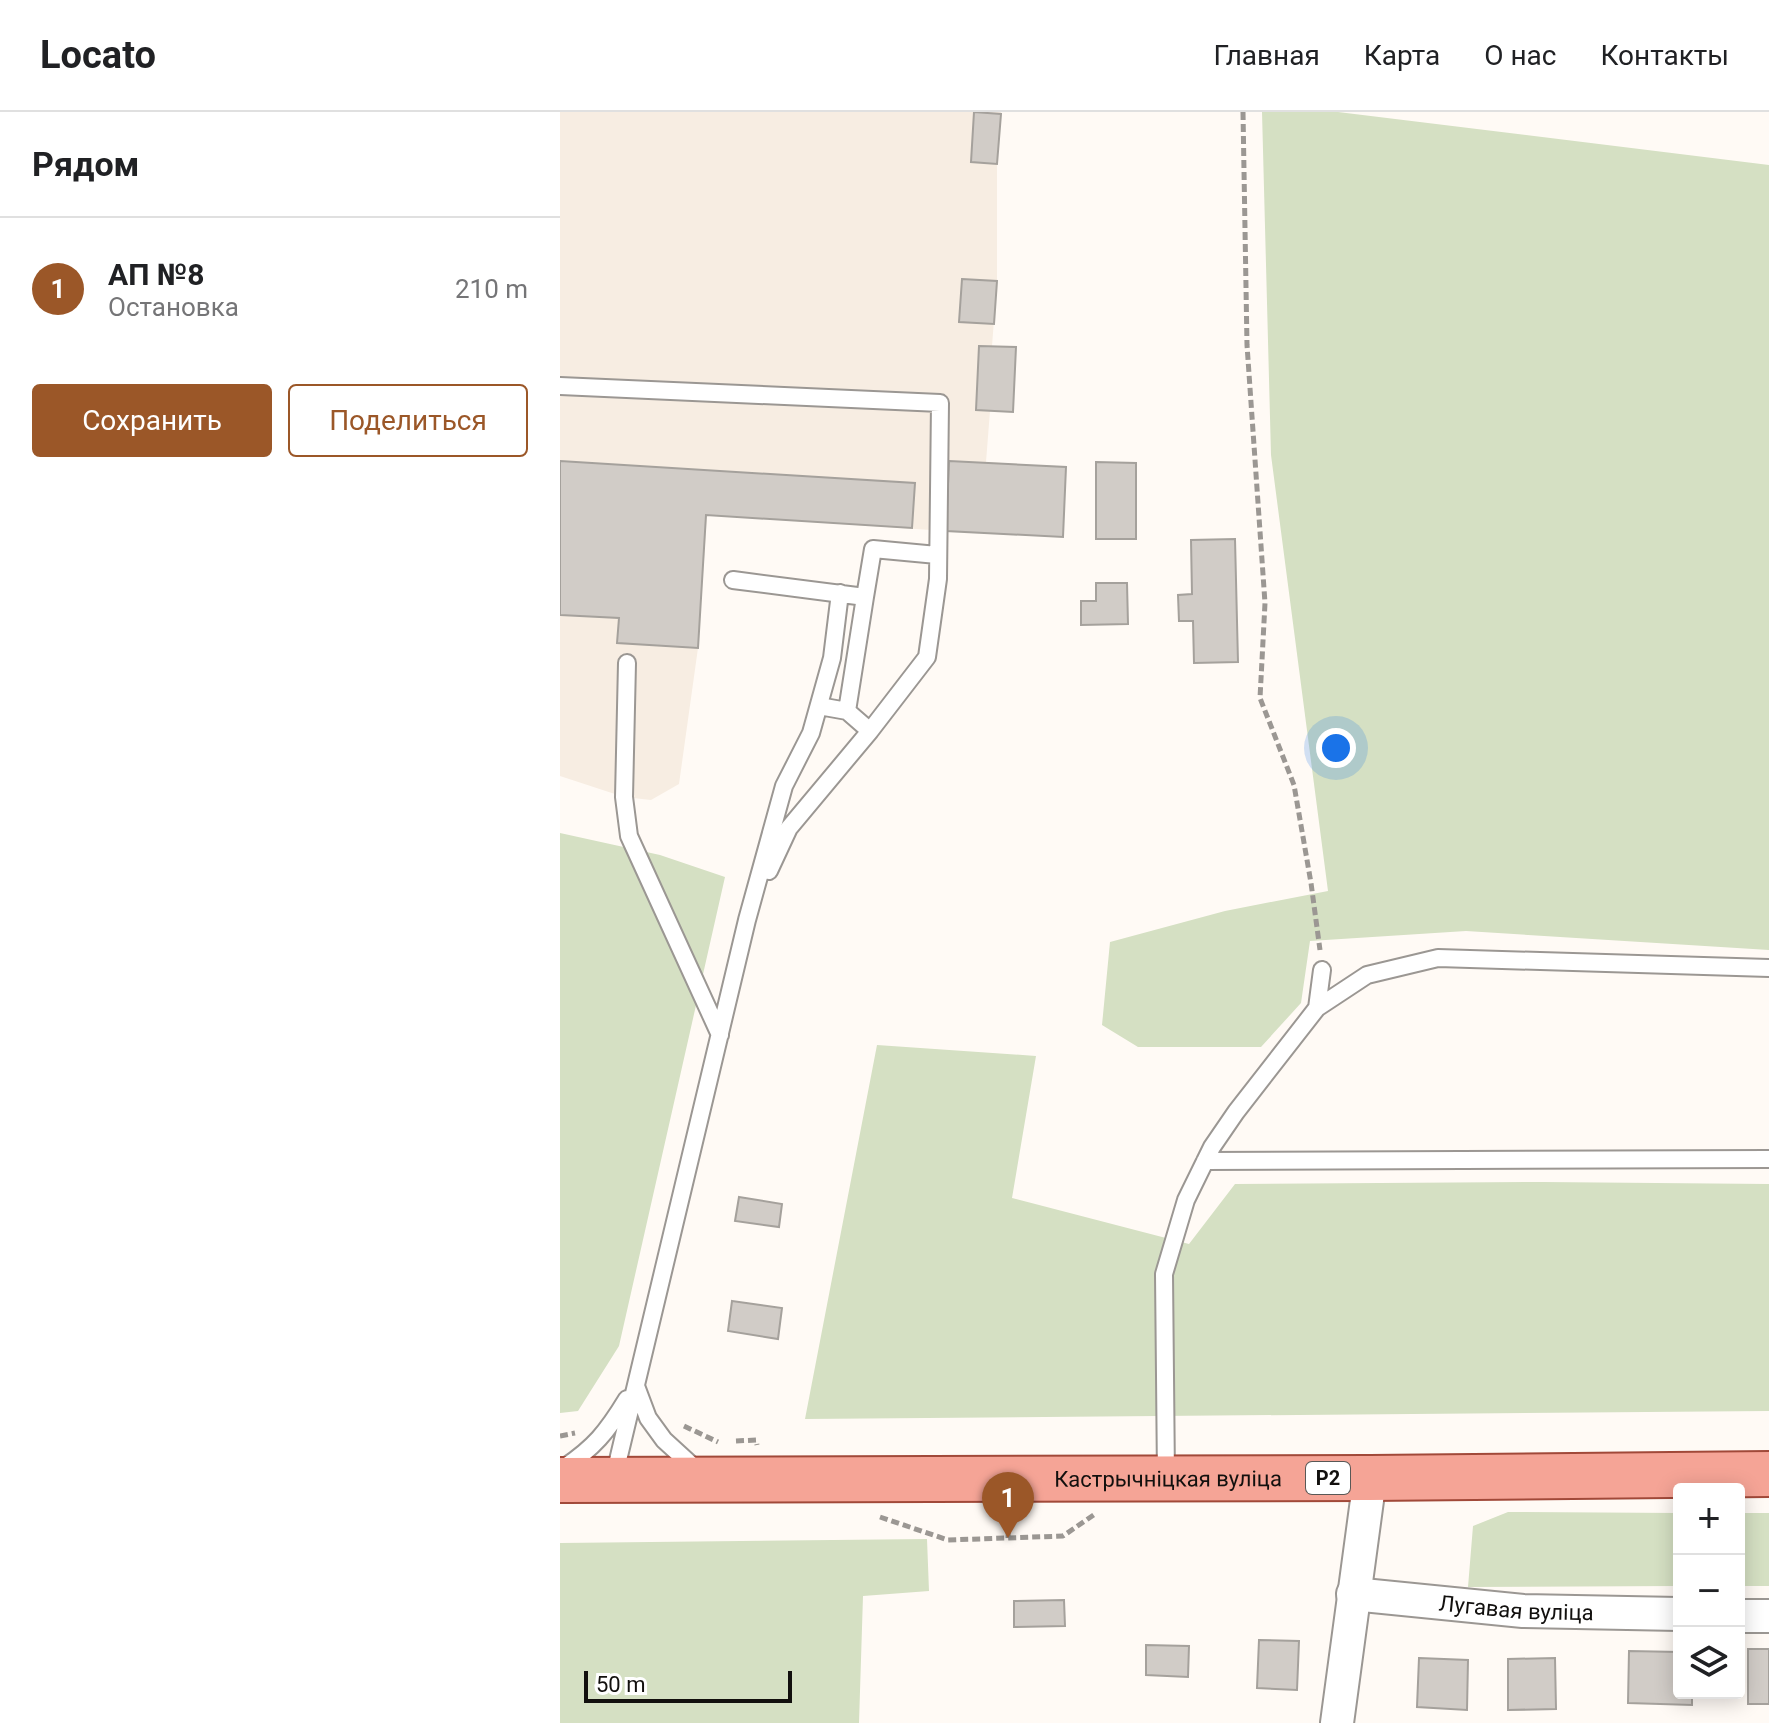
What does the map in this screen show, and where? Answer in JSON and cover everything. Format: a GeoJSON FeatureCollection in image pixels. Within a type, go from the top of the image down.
{"type":"FeatureCollection","features":[{"type":"Feature","properties":{"kind":"main road","name":"Кастрычніцкая вуліца"},"geometry":{"type":"LineString","coordinates":[[613,1480],[1769,1474]]}},
{"type":"Feature","properties":{"kind":"main road","name":"Р2"},"geometry":{"type":"LineString","coordinates":[[560,1480],[613,1480]]}},
{"type":"Feature","properties":{"kind":"street"},"geometry":{"type":"LineString","coordinates":[[1337,1723],[1370,1478]]}},
{"type":"Feature","properties":{"kind":"street","name":"Лугавая вуліца"},"geometry":{"type":"LineString","coordinates":[[1353,1594],[1523,1611],[1673,1614]]}},
{"type":"Feature","properties":{"kind":"street"},"geometry":{"type":"LineString","coordinates":[[1745,1616],[1769,1616]]}},
{"type":"Feature","properties":{"kind":"lane"},"geometry":{"type":"LineString","coordinates":[[560,386],[940,403],[938,579],[927,657],[789,828],[747,920]]}},
{"type":"Feature","properties":{"kind":"lane"},"geometry":{"type":"LineString","coordinates":[[847,711],[873,549],[937,555]]}},
{"type":"Feature","properties":{"kind":"lane"},"geometry":{"type":"LineString","coordinates":[[733,580],[865,597]]}},
{"type":"Feature","properties":{"kind":"lane"},"geometry":{"type":"LineString","coordinates":[[613,1480],[747,920],[784,786],[811,733],[819,706],[832,658],[840,593]]}},
{"type":"Feature","properties":{"kind":"lane"},"geometry":{"type":"LineString","coordinates":[[627,663],[624,797],[629,836],[720,1035]]}},
{"type":"Feature","properties":{"kind":"lane"},"geometry":{"type":"LineString","coordinates":[[819,706],[847,711],[870,731]]}},
{"type":"Feature","properties":{"kind":"lane"},"geometry":{"type":"LineString","coordinates":[[1166,1479],[1164,1274],[1186,1200],[1212,1147],[1317,1008],[1367,975],[1438,958],[1769,968]]}},
{"type":"Feature","properties":{"kind":"lane"},"geometry":{"type":"LineString","coordinates":[[1317,1008],[1322,970]]}},
{"type":"Feature","properties":{"kind":"lane"},"geometry":{"type":"LineString","coordinates":[[1205,1161],[1769,1159]]}},
{"type":"Feature","properties":{"kind":"lane"},"geometry":{"type":"LineString","coordinates":[[560,1470],[589,1451],[611,1425],[636,1384]]}},
{"type":"Feature","properties":{"kind":"lane"},"geometry":{"type":"LineString","coordinates":[[636,1384],[648,1418],[664,1440],[708,1481]]}},
{"type":"Feature","properties":{"kind":"path"},"geometry":{"type":"LineString","coordinates":[[1243,112],[1247,345],[1265,603],[1260,698],[1294,785],[1322,970]]}},
{"type":"Feature","properties":{"kind":"path"},"geometry":{"type":"LineString","coordinates":[[948,1540],[1063,1536]]}},
{"type":"Feature","properties":{"kind":"shaded area"},"geometry":{"type":"Polygon","coordinates":[[[560,112],[1001,112],[997,164],[997,281],[992,346],[1016,347],[1013,412],[990,411],[986,462],[1066,467],[1063,537],[707,515],[698,648],[679,784],[651,800],[624,797],[560,776],[560,112]]]}},
{"type":"Feature","properties":{"kind":"green space"},"geometry":{"type":"Polygon","coordinates":[[[1262,112],[1338,112],[1769,165],[1769,950],[1466,931],[1310,941],[1301,1003],[1261,1047],[1138,1047],[1102,1025],[1110,942],[1225,911],[1328,891],[1271,455],[1262,112]]]}},
{"type":"Feature","properties":{"kind":"green space"},"geometry":{"type":"Polygon","coordinates":[[[560,833],[660,855],[725,877],[619,1346],[578,1411],[560,1413],[560,833]]]}},
{"type":"Feature","properties":{"kind":"green space"},"geometry":{"type":"Polygon","coordinates":[[[877,1045],[1036,1056],[1012,1198],[1189,1244],[1235,1184],[1769,1184],[1769,1411],[805,1419],[877,1045]]]}},
{"type":"Feature","properties":{"kind":"green space"},"geometry":{"type":"Polygon","coordinates":[[[1508,1512],[1673,1513],[1673,1586],[1468,1587],[1473,1526],[1508,1512]]]}},
{"type":"Feature","properties":{"kind":"green space"},"geometry":{"type":"Polygon","coordinates":[[[1745,1513],[1769,1513],[1769,1586],[1745,1586],[1745,1513]]]}},
{"type":"Feature","properties":{"kind":"green space"},"geometry":{"type":"Polygon","coordinates":[[[927,1539],[929,1591],[863,1596],[859,1723],[560,1723],[560,1543],[927,1539]]]}},
{"type":"Feature","properties":{"kind":"building"},"geometry":{"type":"Polygon","coordinates":[[[974,112],[1001,114],[997,164],[971,162],[974,112]]]}},
{"type":"Feature","properties":{"kind":"building"},"geometry":{"type":"Polygon","coordinates":[[[962,279],[997,281],[994,324],[959,322],[962,279]]]}},
{"type":"Feature","properties":{"kind":"building"},"geometry":{"type":"Polygon","coordinates":[[[979,346],[1016,347],[1013,412],[976,410],[979,346]]]}},
{"type":"Feature","properties":{"kind":"building"},"geometry":{"type":"Polygon","coordinates":[[[560,461],[915,483],[912,528],[706,515],[698,648],[617,643],[619,618],[560,615],[560,461]]]}},
{"type":"Feature","properties":{"kind":"building"},"geometry":{"type":"Polygon","coordinates":[[[949,461],[1066,467],[1063,537],[946,531],[949,461]]]}},
{"type":"Feature","properties":{"kind":"building"},"geometry":{"type":"Polygon","coordinates":[[[1096,462],[1136,463],[1136,539],[1096,539],[1096,462]]]}},
{"type":"Feature","properties":{"kind":"building"},"geometry":{"type":"Polygon","coordinates":[[[1235,539],[1238,662],[1194,663],[1193,621],[1179,621],[1178,595],[1192,594],[1191,540],[1235,539]]]}},
{"type":"Feature","properties":{"kind":"building"},"geometry":{"type":"Polygon","coordinates":[[[1096,583],[1127,583],[1128,624],[1081,625],[1081,601],[1096,601],[1096,583]]]}},
{"type":"Feature","properties":{"kind":"building"},"geometry":{"type":"Polygon","coordinates":[[[739,1197],[782,1204],[779,1227],[735,1221],[739,1197]]]}},
{"type":"Feature","properties":{"kind":"building"},"geometry":{"type":"Polygon","coordinates":[[[732,1301],[782,1308],[778,1339],[728,1331],[732,1301]]]}},
{"type":"Feature","properties":{"kind":"building"},"geometry":{"type":"Polygon","coordinates":[[[1064,1600],[1065,1626],[1014,1627],[1014,1601],[1064,1600]]]}},
{"type":"Feature","properties":{"kind":"building"},"geometry":{"type":"Polygon","coordinates":[[[1259,1640],[1299,1641],[1297,1690],[1257,1688],[1259,1640]]]}},
{"type":"Feature","properties":{"kind":"building"},"geometry":{"type":"Polygon","coordinates":[[[1146,1645],[1189,1646],[1188,1677],[1146,1675],[1146,1645]]]}},
{"type":"Feature","properties":{"kind":"building"},"geometry":{"type":"Polygon","coordinates":[[[1748,1649],[1769,1649],[1769,1704],[1748,1704],[1748,1649]]]}},
{"type":"Feature","properties":{"kind":"building"},"geometry":{"type":"Polygon","coordinates":[[[1629,1651],[1673,1652],[1673,1699],[1692,1699],[1692,1705],[1628,1703],[1629,1651]]]}},
{"type":"Feature","properties":{"kind":"building"},"geometry":{"type":"Polygon","coordinates":[[[1419,1658],[1468,1660],[1467,1710],[1417,1707],[1419,1658]]]}},
{"type":"Feature","properties":{"kind":"building"},"geometry":{"type":"Polygon","coordinates":[[[1555,1658],[1556,1709],[1508,1710],[1508,1659],[1555,1658]]]}},
{"type":"Feature","properties":{"kind":"place","name":"АП №8"},"geometry":{"type":"Point","coordinates":[1008,1538]}}]}
